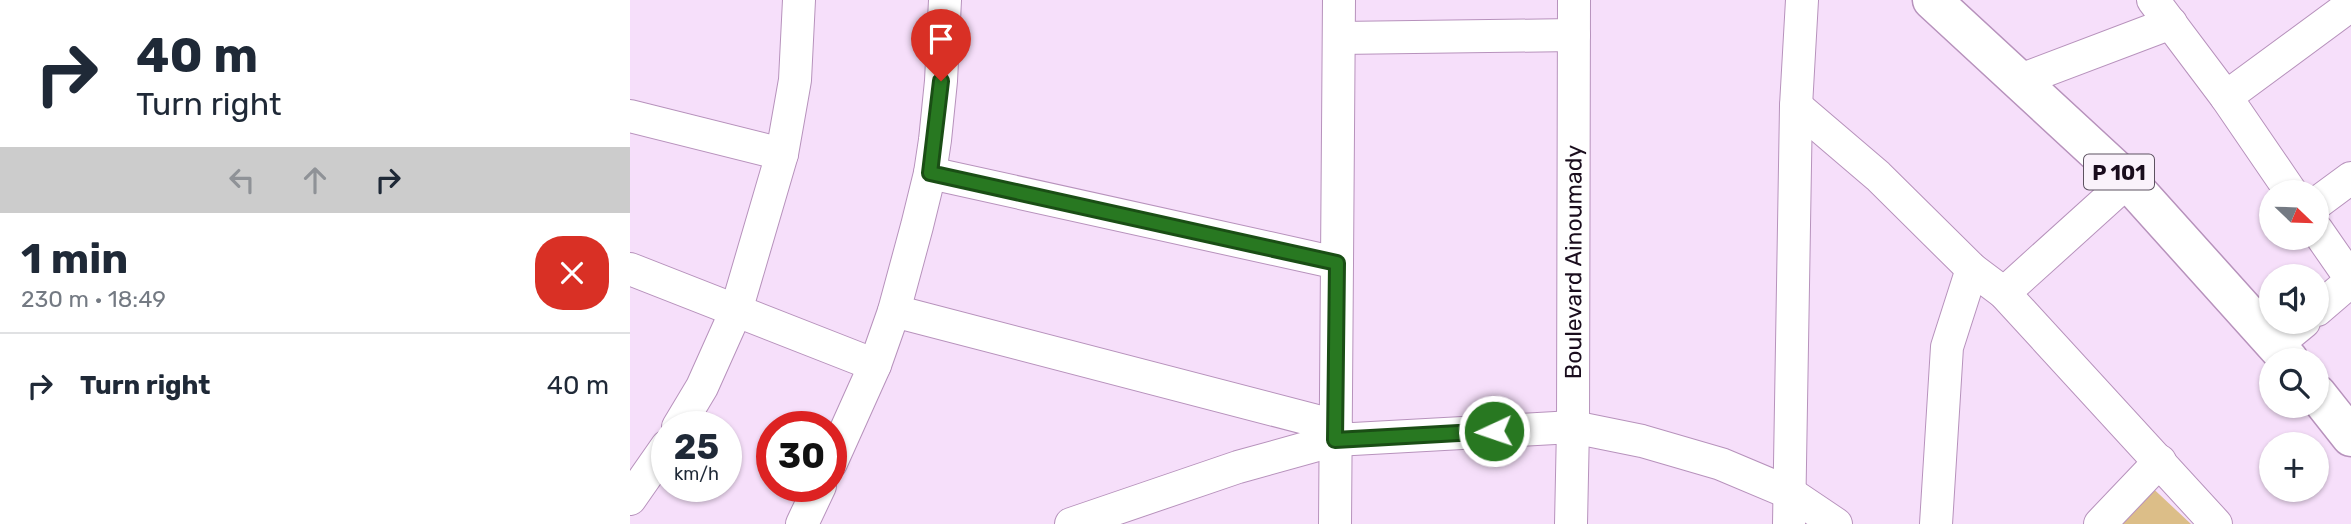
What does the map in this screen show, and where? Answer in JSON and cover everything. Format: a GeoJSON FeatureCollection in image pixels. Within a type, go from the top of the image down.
{"type":"FeatureCollection","features":[{"type":"Feature","properties":{"kind":"main road","name":"P 101"},"geometry":{"type":"LineString","coordinates":[[1932,0],[2128,181],[2290,342]]}},
{"type":"Feature","properties":{"kind":"main road"},"geometry":{"type":"LineString","coordinates":[[2329,409],[2351,437]]}},
{"type":"Feature","properties":{"kind":"street"},"geometry":{"type":"LineString","coordinates":[[688,411],[702,387],[736,310],[782,154],[795,80],[799,0]]}},
{"type":"Feature","properties":{"kind":"street"},"geometry":{"type":"LineString","coordinates":[[847,427],[875,365],[894,311],[930,173],[941,81],[945,0]]}},
{"type":"Feature","properties":{"kind":"street"},"geometry":{"type":"LineString","coordinates":[[1335,524],[1339,0]]}},
{"type":"Feature","properties":{"kind":"street","name":"Boulevard Ainoumady"},"geometry":{"type":"LineString","coordinates":[[1571,524],[1574,0]]}},
{"type":"Feature","properties":{"kind":"street"},"geometry":{"type":"LineString","coordinates":[[1789,524],[1796,106],[1802,0]]}},
{"type":"Feature","properties":{"kind":"street"},"geometry":{"type":"LineString","coordinates":[[2018,81],[2162,12],[2226,97],[2283,180]]}},
{"type":"Feature","properties":{"kind":"street"},"geometry":{"type":"LineString","coordinates":[[2226,97],[2348,13]]}},
{"type":"Feature","properties":{"kind":"street"},"geometry":{"type":"LineString","coordinates":[[1339,38],[1574,35]]}},
{"type":"Feature","properties":{"kind":"street"},"geometry":{"type":"LineString","coordinates":[[1796,106],[1878,176],[1972,269],[2004,293],[2216,524]]}},
{"type":"Feature","properties":{"kind":"street"},"geometry":{"type":"LineString","coordinates":[[630,116],[782,154]]}},
{"type":"Feature","properties":{"kind":"street"},"geometry":{"type":"LineString","coordinates":[[930,173],[1337,263]]}},
{"type":"Feature","properties":{"kind":"street"},"geometry":{"type":"LineString","coordinates":[[2329,194],[2351,178]]}},
{"type":"Feature","properties":{"kind":"street"},"geometry":{"type":"LineString","coordinates":[[2004,293],[2128,181]]}},
{"type":"Feature","properties":{"kind":"street"},"geometry":{"type":"LineString","coordinates":[[2329,248],[2351,280],[2329,299]]}},
{"type":"Feature","properties":{"kind":"street"},"geometry":{"type":"LineString","coordinates":[[630,269],[875,365]]}},
{"type":"Feature","properties":{"kind":"street"},"geometry":{"type":"LineString","coordinates":[[1936,524],[1947,347],[1972,269]]}},
{"type":"Feature","properties":{"kind":"street"},"geometry":{"type":"LineString","coordinates":[[894,311],[1336,433],[1573,427],[1643,441],[1721,464],[1790,493],[1836,524]]}},
{"type":"Feature","properties":{"kind":"street"},"geometry":{"type":"LineString","coordinates":[[1071,524],[1336,433]]}},
{"type":"Feature","properties":{"kind":"street"},"geometry":{"type":"LineString","coordinates":[[630,499],[650,456]]}},
{"type":"Feature","properties":{"kind":"street"},"geometry":{"type":"LineString","coordinates":[[2100,524],[2160,461]]}},
{"type":"Feature","properties":{"kind":"street"},"geometry":{"type":"LineString","coordinates":[[802,524],[812,502]]}},
{"type":"Feature","properties":{"kind":"shaded area"},"geometry":{"type":"Polygon","coordinates":[[[2145,481],[2191,524],[2106,524],[2145,481]]]}},
{"type":"Feature","properties":{"kind":"route"},"geometry":{"type":"LineString","coordinates":[[941,81],[930,173],[1337,263],[1335,440],[1494,431]]}}]}
